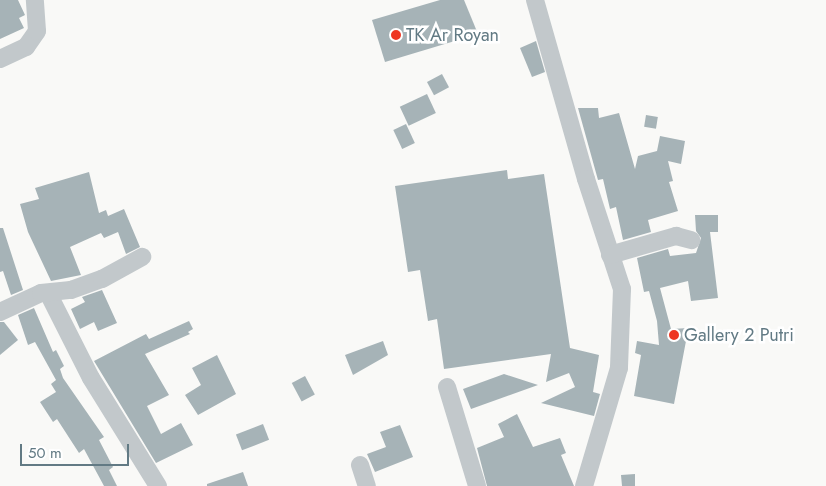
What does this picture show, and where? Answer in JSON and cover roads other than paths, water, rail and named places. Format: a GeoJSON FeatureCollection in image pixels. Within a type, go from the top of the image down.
{"type":"FeatureCollection","features":[{"type":"Feature","properties":{"kind":"street"},"geometry":{"type":"LineString","coordinates":[[0,59],[26,47],[37,31],[35,0]]}},
{"type":"Feature","properties":{"kind":"street"},"geometry":{"type":"LineString","coordinates":[[535,0],[610,255],[622,289],[622,341],[619,368],[587,483]]}},
{"type":"Feature","properties":{"kind":"street"},"geometry":{"type":"LineString","coordinates":[[610,255],[676,236],[691,240]]}},
{"type":"Feature","properties":{"kind":"street"},"geometry":{"type":"LineString","coordinates":[[0,312],[41,293],[71,290],[102,279],[142,257]]}},
{"type":"Feature","properties":{"kind":"street"},"geometry":{"type":"LineString","coordinates":[[48,293],[90,378],[158,486]]}},
{"type":"Feature","properties":{"kind":"street"},"geometry":{"type":"LineString","coordinates":[[447,387],[477,486]]}},
{"type":"Feature","properties":{"kind":"street"},"geometry":{"type":"LineString","coordinates":[[360,465],[367,486]]}},
{"type":"Feature","properties":{"kind":"place","name":"TK Ar Royan"},"geometry":{"type":"Point","coordinates":[396,35]}},
{"type":"Feature","properties":{"kind":"place","name":"Gallery 2 Putri"},"geometry":{"type":"Point","coordinates":[674,335]}}]}
